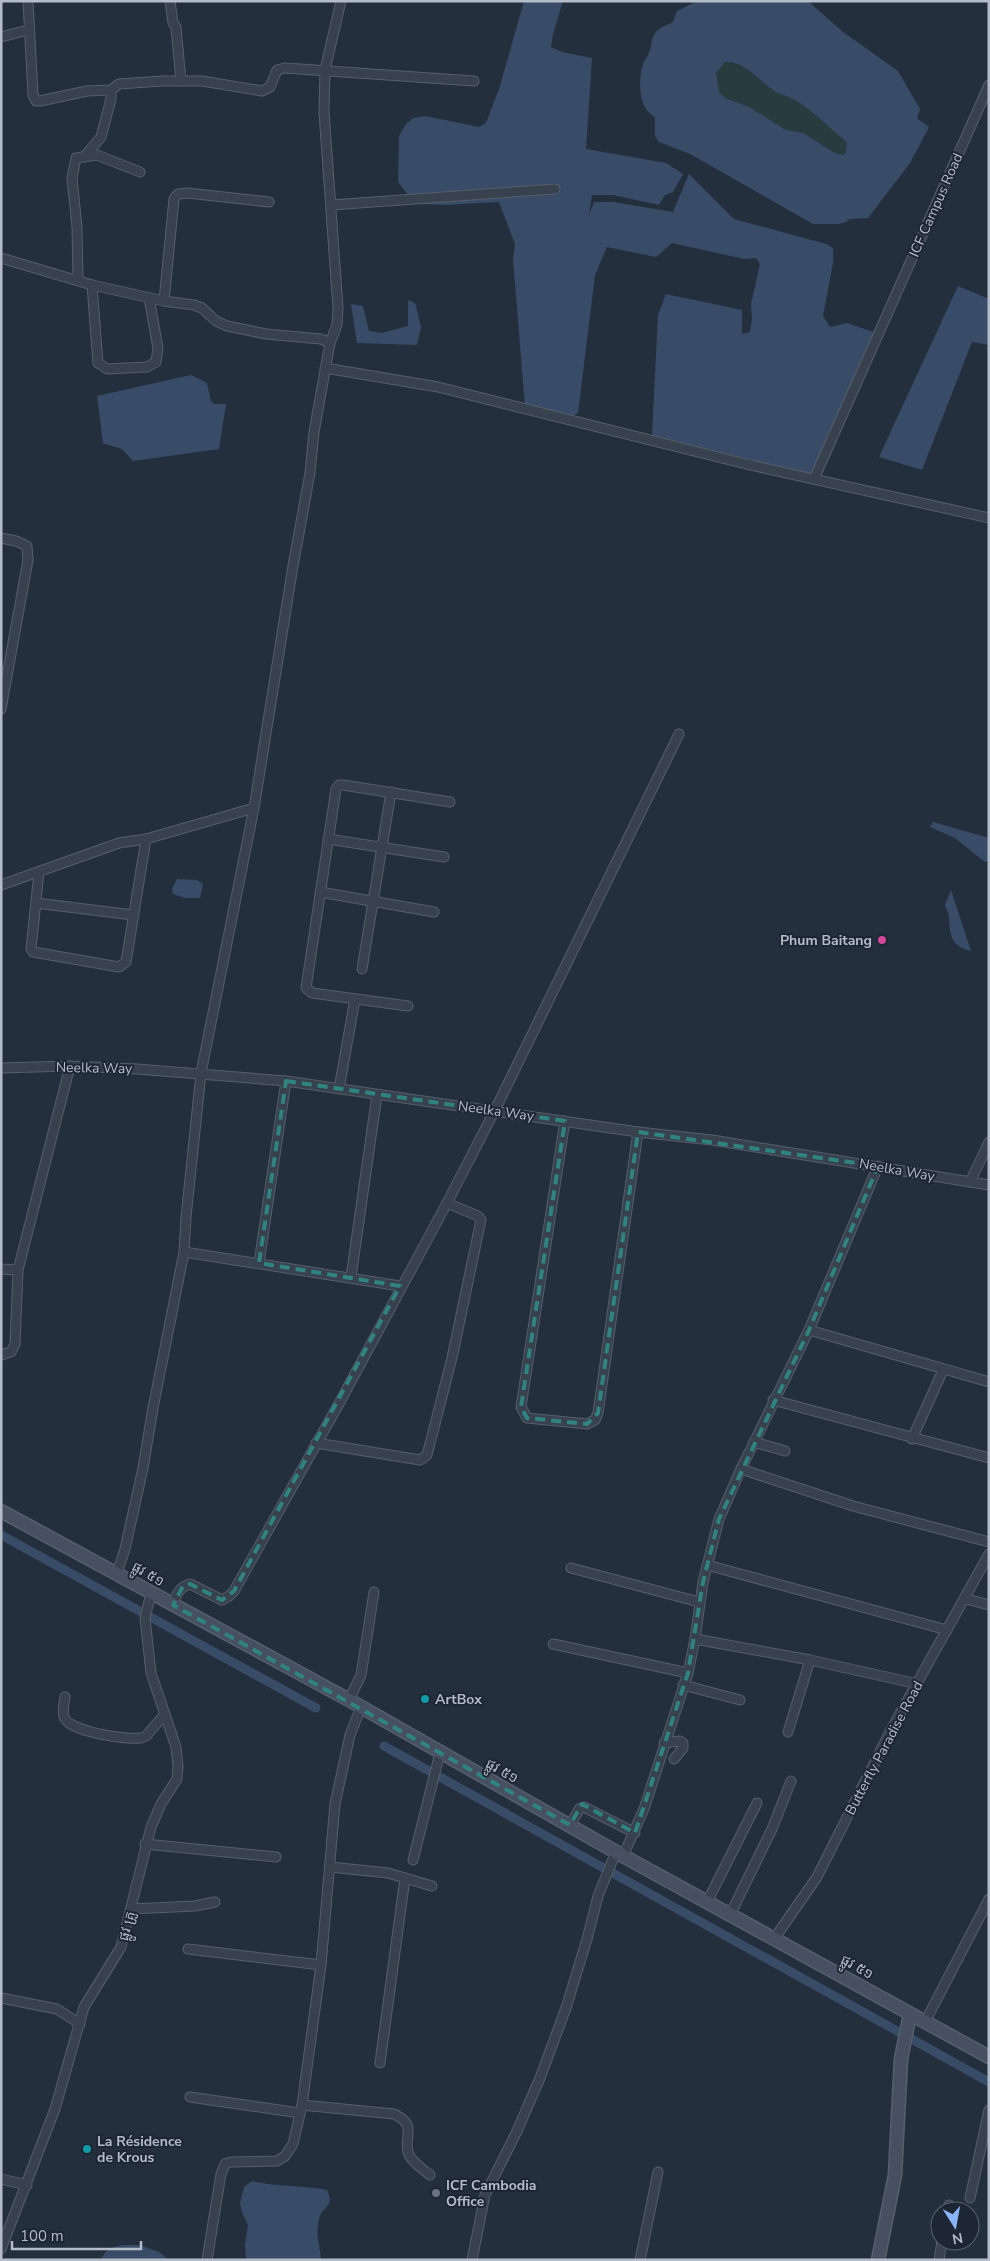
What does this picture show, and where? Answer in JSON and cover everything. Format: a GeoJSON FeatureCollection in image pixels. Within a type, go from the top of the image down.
{"type":"FeatureCollection","features":[{"type":"Feature","properties":{"kind":"main road","name":"ផ្លូវ ៥១"},"geometry":{"type":"LineString","coordinates":[[1,1511],[117,1574],[150,1597],[173,1605],[351,1696],[361,1707],[439,1758],[574,1818],[625,1848],[735,1905],[777,1934],[910,2014],[989,2057]]}},
{"type":"Feature","properties":{"kind":"main road"},"geometry":{"type":"LineString","coordinates":[[878,2260],[895,2175],[904,2036],[910,2014]]}},
{"type":"Feature","properties":{"kind":"street"},"geometry":{"type":"LineString","coordinates":[[28,1],[28,30],[33,95],[36,101],[87,92],[111,90],[119,84],[162,80],[202,82],[262,91],[270,87],[277,70],[285,68],[474,81]]}},
{"type":"Feature","properties":{"kind":"street"},"geometry":{"type":"LineString","coordinates":[[170,1],[173,22],[176,27],[181,81]]}},
{"type":"Feature","properties":{"kind":"street"},"geometry":{"type":"LineString","coordinates":[[117,1574],[125,1549],[143,1468],[184,1252],[200,1073],[254,808],[310,472],[314,432],[330,343],[337,325],[338,308],[324,112],[324,70],[341,1]]}},
{"type":"Feature","properties":{"kind":"street"},"geometry":{"type":"LineString","coordinates":[[1,37],[28,30]]}},
{"type":"Feature","properties":{"kind":"street","name":"ICF Campus Road"},"geometry":{"type":"LineString","coordinates":[[814,479],[989,84]]}},
{"type":"Feature","properties":{"kind":"street"},"geometry":{"type":"LineString","coordinates":[[84,157],[101,137],[111,99],[111,90]]}},
{"type":"Feature","properties":{"kind":"street"},"geometry":{"type":"LineString","coordinates":[[78,280],[77,227],[72,178],[76,158],[97,155],[140,172]]}},
{"type":"Feature","properties":{"kind":"street"},"geometry":{"type":"LineString","coordinates":[[331,205],[555,189]]}},
{"type":"Feature","properties":{"kind":"street"},"geometry":{"type":"LineString","coordinates":[[164,301],[174,199],[178,194],[187,193],[269,202]]}},
{"type":"Feature","properties":{"kind":"street"},"geometry":{"type":"LineString","coordinates":[[1,258],[92,285],[164,301],[194,304],[202,308],[216,321],[227,326],[266,334],[320,339],[330,343]]}},
{"type":"Feature","properties":{"kind":"street"},"geometry":{"type":"LineString","coordinates":[[92,285],[98,363],[107,369],[147,367],[156,362],[158,348],[149,298]]}},
{"type":"Feature","properties":{"kind":"street"},"geometry":{"type":"LineString","coordinates":[[325,368],[438,387],[814,479],[989,518]]}},
{"type":"Feature","properties":{"kind":"street"},"geometry":{"type":"LineString","coordinates":[[1,538],[16,541],[27,546],[28,560],[1,709]]}},
{"type":"Feature","properties":{"kind":"street"},"geometry":{"type":"LineString","coordinates":[[173,1605],[177,1594],[183,1586],[190,1584],[222,1600],[229,1596],[316,1443],[447,1203],[679,734]]}},
{"type":"Feature","properties":{"kind":"street"},"geometry":{"type":"LineString","coordinates":[[408,1006],[312,992],[306,988],[328,839],[339,785],[450,802]]}},
{"type":"Feature","properties":{"kind":"street"},"geometry":{"type":"LineString","coordinates":[[362,969],[391,792]]}},
{"type":"Feature","properties":{"kind":"street"},"geometry":{"type":"LineString","coordinates":[[1,885],[119,843],[146,838],[254,808]]}},
{"type":"Feature","properties":{"kind":"street"},"geometry":{"type":"LineString","coordinates":[[39,872],[33,952],[119,967],[126,962],[146,838]]}},
{"type":"Feature","properties":{"kind":"street"},"geometry":{"type":"LineString","coordinates":[[328,839],[444,857]]}},
{"type":"Feature","properties":{"kind":"street"},"geometry":{"type":"LineString","coordinates":[[320,892],[434,912]]}},
{"type":"Feature","properties":{"kind":"street"},"geometry":{"type":"LineString","coordinates":[[36,903],[133,915]]}},
{"type":"Feature","properties":{"kind":"street"},"geometry":{"type":"LineString","coordinates":[[339,1089],[355,999]]}},
{"type":"Feature","properties":{"kind":"street"},"geometry":{"type":"LineString","coordinates":[[1,1355],[11,1352],[15,1344],[18,1270],[70,1066]]}},
{"type":"Feature","properties":{"kind":"street","name":"Neelka Way"},"geometry":{"type":"LineString","coordinates":[[1,1068],[70,1066],[200,1073],[286,1081],[638,1132],[712,1140],[989,1185]]}},
{"type":"Feature","properties":{"kind":"street"},"geometry":{"type":"LineString","coordinates":[[258,1263],[286,1081]]}},
{"type":"Feature","properties":{"kind":"street"},"geometry":{"type":"LineString","coordinates":[[351,1277],[377,1095]]}},
{"type":"Feature","properties":{"kind":"street"},"geometry":{"type":"LineString","coordinates":[[565,1121],[521,1407],[527,1418],[587,1424],[595,1420],[598,1413],[638,1132]]}},
{"type":"Feature","properties":{"kind":"street"},"geometry":{"type":"LineString","coordinates":[[970,1182],[989,1142]]}},
{"type":"Feature","properties":{"kind":"street"},"geometry":{"type":"LineString","coordinates":[[472,2260],[485,2195],[517,2131],[540,2078],[566,2008],[605,1876],[625,1848],[644,1809],[688,1672],[707,1564],[719,1519],[773,1400],[809,1330],[878,1166]]}},
{"type":"Feature","properties":{"kind":"street"},"geometry":{"type":"LineString","coordinates":[[316,1443],[420,1460],[427,1455],[452,1358],[481,1220],[478,1216],[447,1203]]}},
{"type":"Feature","properties":{"kind":"street"},"geometry":{"type":"LineString","coordinates":[[184,1252],[400,1286]]}},
{"type":"Feature","properties":{"kind":"street"},"geometry":{"type":"LineString","coordinates":[[1,1269],[18,1270]]}},
{"type":"Feature","properties":{"kind":"street"},"geometry":{"type":"LineString","coordinates":[[809,1330],[989,1382]]}},
{"type":"Feature","properties":{"kind":"street"},"geometry":{"type":"LineString","coordinates":[[912,1439],[943,1370]]}},
{"type":"Feature","properties":{"kind":"street"},"geometry":{"type":"LineString","coordinates":[[773,1400],[912,1439],[989,1458]]}},
{"type":"Feature","properties":{"kind":"street"},"geometry":{"type":"LineString","coordinates":[[754,1442],[785,1452]]}},
{"type":"Feature","properties":{"kind":"street"},"geometry":{"type":"LineString","coordinates":[[741,1469],[853,1506],[989,1542]]}},
{"type":"Feature","properties":{"kind":"street","name":"Butterfly Paradise Road"},"geometry":{"type":"LineString","coordinates":[[777,1934],[817,1877],[892,1728],[966,1599],[989,1554]]}},
{"type":"Feature","properties":{"kind":"street"},"geometry":{"type":"LineString","coordinates":[[707,1564],[947,1630]]}},
{"type":"Feature","properties":{"kind":"street"},"geometry":{"type":"LineString","coordinates":[[571,1568],[700,1602]]}},
{"type":"Feature","properties":{"kind":"street"},"geometry":{"type":"LineString","coordinates":[[351,1696],[358,1683],[374,1592]]}},
{"type":"Feature","properties":{"kind":"street","name":"ផ្លូវ គ្រូ"},"geometry":{"type":"LineString","coordinates":[[1,2249],[56,2109],[87,2000],[121,1947],[145,1844],[156,1815],[173,1787],[178,1772],[176,1747],[152,1679],[145,1618],[150,1597]]}},
{"type":"Feature","properties":{"kind":"street"},"geometry":{"type":"LineString","coordinates":[[966,1599],[989,1605]]}},
{"type":"Feature","properties":{"kind":"street"},"geometry":{"type":"LineString","coordinates":[[695,1639],[810,1660],[918,1684]]}},
{"type":"Feature","properties":{"kind":"street"},"geometry":{"type":"LineString","coordinates":[[553,1644],[688,1672]]}},
{"type":"Feature","properties":{"kind":"street"},"geometry":{"type":"LineString","coordinates":[[788,1732],[810,1660]]}},
{"type":"Feature","properties":{"kind":"street"},"geometry":{"type":"LineString","coordinates":[[684,1685],[740,1700]]}},
{"type":"Feature","properties":{"kind":"street"},"geometry":{"type":"LineString","coordinates":[[65,1697],[64,1717],[69,1724],[76,1728],[104,1734],[141,1738],[146,1736],[165,1714]]}},
{"type":"Feature","properties":{"kind":"street"},"geometry":{"type":"LineString","coordinates":[[207,2260],[221,2174],[225,2164],[231,2162],[269,2162],[285,2156],[293,2144],[301,2109],[321,1965],[335,1804],[350,1735],[361,1707]]}},
{"type":"Feature","properties":{"kind":"street"},"geometry":{"type":"LineString","coordinates":[[664,1743],[680,1741],[683,1743],[683,1748],[674,1759]]}},
{"type":"Feature","properties":{"kind":"street"},"geometry":{"type":"LineString","coordinates":[[413,1860],[439,1758]]}},
{"type":"Feature","properties":{"kind":"street"},"geometry":{"type":"LineString","coordinates":[[735,1905],[772,1829],[791,1781]]}},
{"type":"Feature","properties":{"kind":"street"},"geometry":{"type":"LineString","coordinates":[[711,1894],[757,1803]]}},
{"type":"Feature","properties":{"kind":"street"},"geometry":{"type":"LineString","coordinates":[[574,1818],[582,1807],[588,1808],[625,1848]]}},
{"type":"Feature","properties":{"kind":"street"},"geometry":{"type":"LineString","coordinates":[[145,1844],[276,1857]]}},
{"type":"Feature","properties":{"kind":"street"},"geometry":{"type":"LineString","coordinates":[[330,1867],[370,1870],[432,1886]]}},
{"type":"Feature","properties":{"kind":"street"},"geometry":{"type":"LineString","coordinates":[[380,2063],[405,1878]]}},
{"type":"Feature","properties":{"kind":"street"},"geometry":{"type":"LineString","coordinates":[[925,2022],[989,1899]]}},
{"type":"Feature","properties":{"kind":"street"},"geometry":{"type":"LineString","coordinates":[[131,1909],[195,1906],[215,1902]]}},
{"type":"Feature","properties":{"kind":"street"},"geometry":{"type":"LineString","coordinates":[[188,1949],[321,1965]]}},
{"type":"Feature","properties":{"kind":"street"},"geometry":{"type":"LineString","coordinates":[[1,1998],[57,2009],[80,2024]]}},
{"type":"Feature","properties":{"kind":"street"},"geometry":{"type":"LineString","coordinates":[[190,2097],[301,2109],[394,2114],[403,2118],[408,2125],[410,2157],[430,2175]]}},
{"type":"Feature","properties":{"kind":"street"},"geometry":{"type":"LineString","coordinates":[[970,2198],[989,2110]]}},
{"type":"Feature","properties":{"kind":"street"},"geometry":{"type":"LineString","coordinates":[[640,2260],[658,2172]]}},
{"type":"Feature","properties":{"kind":"street"},"geometry":{"type":"LineString","coordinates":[[1,2179],[27,2185]]}},
{"type":"Feature","properties":{"kind":"highlighted area"},"geometry":{"type":"Polygon","coordinates":[[[286,1081],[565,1121],[521,1407],[527,1418],[587,1424],[598,1413],[638,1132],[878,1166],[809,1330],[719,1519],[703,1582],[688,1673],[635,1833],[582,1804],[570,1825],[173,1605],[183,1586],[190,1584],[222,1600],[234,1591],[400,1286],[259,1263],[286,1081]]]}},
{"type":"Feature","properties":{"kind":"green space"},"geometry":{"type":"Polygon","coordinates":[[[725,62],[739,65],[774,91],[796,100],[809,109],[847,142],[846,153],[842,155],[835,153],[803,133],[786,130],[749,107],[725,98],[719,92],[716,73],[725,62]]]}},
{"type":"Feature","properties":{"kind":"water"},"geometry":{"type":"Polygon","coordinates":[[[524,1],[563,1],[551,47],[562,52],[592,58],[586,149],[666,163],[683,174],[673,192],[665,195],[659,205],[613,195],[592,195],[589,215],[594,202],[613,202],[673,212],[689,174],[734,219],[826,244],[833,248],[833,263],[823,316],[830,327],[847,323],[876,333],[812,475],[652,435],[658,315],[666,294],[742,310],[742,334],[750,332],[752,319],[751,304],[760,264],[756,258],[744,259],[672,243],[656,257],[607,247],[595,275],[578,413],[571,417],[525,407],[513,259],[515,244],[499,202],[445,205],[419,204],[413,201],[398,182],[399,136],[406,124],[413,118],[425,116],[479,127],[486,123],[500,86],[524,1]]]}},
{"type":"Feature","properties":{"kind":"water"},"geometry":{"type":"Polygon","coordinates":[[[697,1],[808,1],[843,32],[898,71],[920,109],[917,118],[929,127],[910,163],[868,218],[850,219],[839,224],[813,224],[690,154],[659,142],[655,136],[655,117],[649,113],[642,101],[640,78],[653,37],[660,28],[673,22],[677,11],[697,1]],[[725,62],[716,73],[719,92],[725,98],[749,107],[786,130],[803,133],[835,153],[842,155],[846,153],[847,142],[809,109],[793,99],[774,91],[746,68],[725,62]]]}},
{"type":"Feature","properties":{"kind":"water"},"geometry":{"type":"Polygon","coordinates":[[[958,286],[989,299],[989,345],[972,342],[922,470],[879,457],[958,286]]]}},
{"type":"Feature","properties":{"kind":"water"},"geometry":{"type":"Polygon","coordinates":[[[408,300],[415,303],[421,327],[417,345],[357,343],[351,304],[363,306],[369,331],[382,333],[408,326],[408,300]]]}},
{"type":"Feature","properties":{"kind":"water"},"geometry":{"type":"Polygon","coordinates":[[[191,375],[207,383],[211,401],[214,404],[226,404],[219,449],[133,461],[122,449],[103,443],[97,396],[191,375]]]}},
{"type":"Feature","properties":{"kind":"water"},"geometry":{"type":"Polygon","coordinates":[[[933,822],[989,838],[989,860],[985,862],[955,838],[930,827],[933,822]]]}},
{"type":"Feature","properties":{"kind":"water"},"geometry":{"type":"Polygon","coordinates":[[[177,879],[197,880],[203,884],[200,898],[185,898],[173,894],[172,889],[177,879]]]}},
{"type":"Feature","properties":{"kind":"water"},"geometry":{"type":"Polygon","coordinates":[[[951,890],[971,951],[959,946],[952,939],[949,915],[945,905],[951,890]]]}},
{"type":"Feature","properties":{"kind":"water"},"geometry":{"type":"Polygon","coordinates":[[[252,2181],[327,2190],[330,2200],[321,2214],[318,2225],[321,2260],[246,2260],[245,2245],[248,2225],[240,2203],[244,2187],[252,2181]]]}},
{"type":"Feature","properties":{"kind":"water"},"geometry":{"type":"Polygon","coordinates":[[[139,2245],[159,2252],[169,2260],[101,2260],[107,2250],[117,2246],[139,2245]]]}},
{"type":"Feature","properties":{"kind":"waterway"},"geometry":{"type":"LineString","coordinates":[[1,1535],[316,1708]]}},
{"type":"Feature","properties":{"kind":"waterway"},"geometry":{"type":"LineString","coordinates":[[384,1746],[989,2082]]}},
{"type":"Feature","properties":{"kind":"place","name":"Phum Baitang"},"geometry":{"type":"Point","coordinates":[882,940]}},
{"type":"Feature","properties":{"kind":"place","name":"ArtBox"},"geometry":{"type":"Point","coordinates":[425,1699]}},
{"type":"Feature","properties":{"kind":"place","name":"La Résidence de Krous"},"geometry":{"type":"Point","coordinates":[87,2149]}},
{"type":"Feature","properties":{"kind":"place","name":"ICF Cambodia Office"},"geometry":{"type":"Point","coordinates":[436,2193]}}]}
